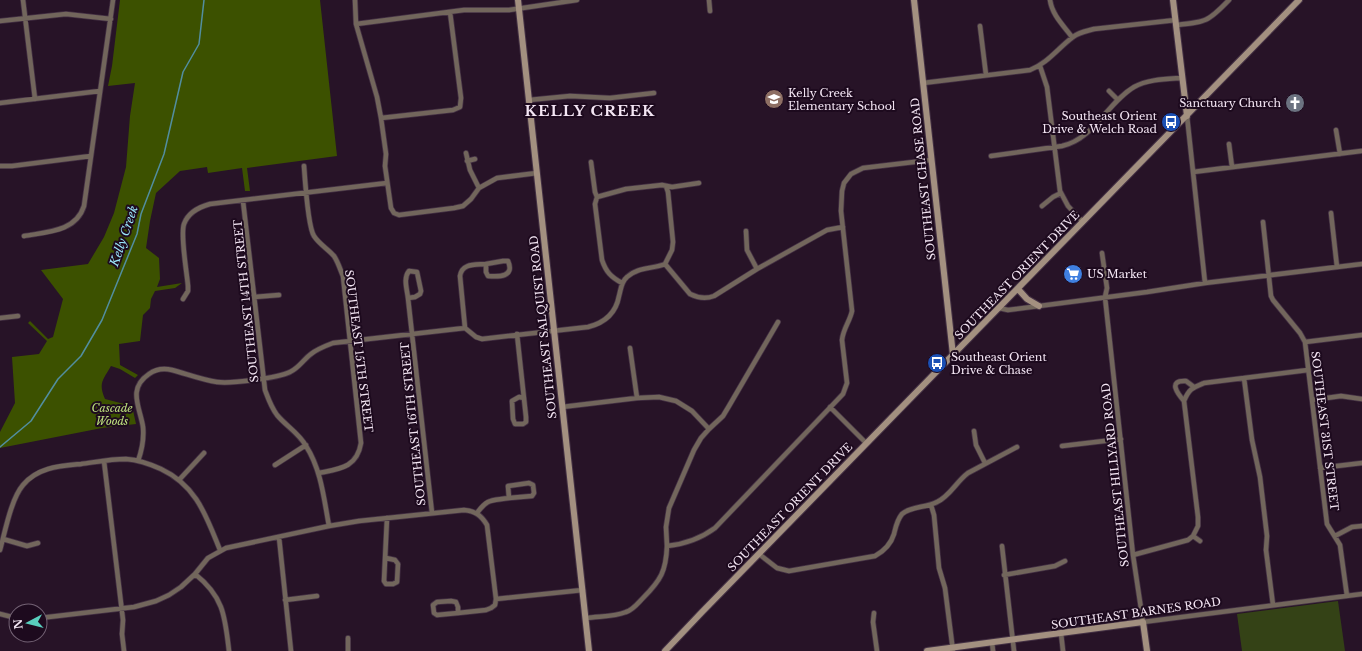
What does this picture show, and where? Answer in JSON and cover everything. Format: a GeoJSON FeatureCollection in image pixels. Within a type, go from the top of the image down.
{"type":"FeatureCollection","features":[{"type":"Feature","properties":{"kind":"street"},"geometry":{"type":"LineString","coordinates":[[23,0],[35,99]]}},
{"type":"Feature","properties":{"kind":"street"},"geometry":{"type":"LineString","coordinates":[[24,236],[63,229],[79,218],[84,206],[113,0]]}},
{"type":"Feature","properties":{"kind":"street"},"geometry":{"type":"LineString","coordinates":[[355,0],[356,24],[377,97],[381,118],[386,154],[385,166],[387,183],[391,208],[394,213],[399,215],[463,206],[471,199],[479,188],[497,178],[537,173]]}},
{"type":"Feature","properties":{"kind":"street","name":"SOUTHEAST SALQUIST ROAD"},"geometry":{"type":"LineString","coordinates":[[518,0],[589,651]]}},
{"type":"Feature","properties":{"kind":"street"},"geometry":{"type":"LineString","coordinates":[[356,24],[464,10],[495,11],[519,9],[577,0]]}},
{"type":"Feature","properties":{"kind":"street"},"geometry":{"type":"LineString","coordinates":[[709,0],[710,11]]}},
{"type":"Feature","properties":{"kind":"street","name":"SOUTHEAST CHASE ROAD"},"geometry":{"type":"LineString","coordinates":[[914,0],[953,355]]}},
{"type":"Feature","properties":{"kind":"street"},"geometry":{"type":"LineString","coordinates":[[1050,0],[1055,15],[1072,37]]}},
{"type":"Feature","properties":{"kind":"street"},"geometry":{"type":"LineString","coordinates":[[1173,0],[1205,283]]}},
{"type":"Feature","properties":{"kind":"street"},"geometry":{"type":"LineString","coordinates":[[923,83],[1030,70],[1040,66],[1072,37],[1081,32],[1094,29],[1176,22],[1197,23],[1207,20],[1228,0]]}},
{"type":"Feature","properties":{"kind":"street","name":"SOUTHEAST ORIENT DRIVE"},"geometry":{"type":"LineString","coordinates":[[665,651],[1299,0]]}},
{"type":"Feature","properties":{"kind":"street"},"geometry":{"type":"LineString","coordinates":[[381,118],[453,110],[460,106],[461,98],[450,12]]}},
{"type":"Feature","properties":{"kind":"street"},"geometry":{"type":"LineString","coordinates":[[0,21],[66,14],[111,19]]}},
{"type":"Feature","properties":{"kind":"street"},"geometry":{"type":"LineString","coordinates":[[980,26],[986,75]]}},
{"type":"Feature","properties":{"kind":"street"},"geometry":{"type":"LineString","coordinates":[[1040,66],[1047,87],[1061,193],[1068,206],[1083,222]]}},
{"type":"Feature","properties":{"kind":"street"},"geometry":{"type":"LineString","coordinates":[[991,156],[1070,144],[1079,139],[1118,100],[1139,84],[1182,78]]}},
{"type":"Feature","properties":{"kind":"street"},"geometry":{"type":"LineString","coordinates":[[0,103],[100,91]]}},
{"type":"Feature","properties":{"kind":"street"},"geometry":{"type":"LineString","coordinates":[[1109,91],[1118,100]]}},
{"type":"Feature","properties":{"kind":"street"},"geometry":{"type":"LineString","coordinates":[[529,100],[581,96],[610,98],[654,93]]}},
{"type":"Feature","properties":{"kind":"street"},"geometry":{"type":"LineString","coordinates":[[1336,130],[1340,154]]}},
{"type":"Feature","properties":{"kind":"street"},"geometry":{"type":"LineString","coordinates":[[1229,144],[1232,167]]}},
{"type":"Feature","properties":{"kind":"street"},"geometry":{"type":"LineString","coordinates":[[1193,172],[1361,151]]}},
{"type":"Feature","properties":{"kind":"street"},"geometry":{"type":"LineString","coordinates":[[466,154],[474,181],[479,188]]}},
{"type":"Feature","properties":{"kind":"street"},"geometry":{"type":"LineString","coordinates":[[0,166],[12,166],[91,156]]}},
{"type":"Feature","properties":{"kind":"street"},"geometry":{"type":"LineString","coordinates":[[467,161],[475,159]]}},
{"type":"Feature","properties":{"kind":"street"},"geometry":{"type":"LineString","coordinates":[[668,546],[693,542],[715,528],[843,394],[847,383],[842,340],[852,311],[843,227],[842,191],[844,184],[851,174],[863,168],[931,160]]}},
{"type":"Feature","properties":{"kind":"street"},"geometry":{"type":"LineString","coordinates":[[591,162],[597,197],[595,204],[602,260],[605,269],[610,276],[622,283]]}},
{"type":"Feature","properties":{"kind":"street","name":"SOUTHEAST 15TH STREET"},"geometry":{"type":"LineString","coordinates":[[304,166],[313,236],[333,255],[339,265],[342,276],[360,437],[360,450],[354,461],[343,468],[319,473]]}},
{"type":"Feature","properties":{"kind":"street"},"geometry":{"type":"LineString","coordinates":[[184,299],[188,291],[188,286],[183,225],[189,215],[202,206],[387,183]]}},
{"type":"Feature","properties":{"kind":"street"},"geometry":{"type":"LineString","coordinates":[[597,197],[626,189],[699,183]]}},
{"type":"Feature","properties":{"kind":"street"},"geometry":{"type":"LineString","coordinates":[[486,264],[486,272],[488,276],[506,275],[510,271],[508,262],[497,262],[464,267],[461,271],[460,276],[465,328],[476,337],[482,339],[588,327],[599,323],[612,313],[616,306],[622,283],[632,273],[656,268],[665,264],[672,250],[673,242],[668,192],[666,186]]}},
{"type":"Feature","properties":{"kind":"street"},"geometry":{"type":"LineString","coordinates":[[1042,206],[1053,197],[1061,193]]}},
{"type":"Feature","properties":{"kind":"street","name":"SOUTHEAST 14TH STREET"},"geometry":{"type":"LineString","coordinates":[[243,201],[265,390],[276,414],[306,445],[319,473],[329,526]]}},
{"type":"Feature","properties":{"kind":"street"},"geometry":{"type":"LineString","coordinates":[[1331,213],[1337,267]]}},
{"type":"Feature","properties":{"kind":"street","name":"SOUTHEAST 31ST STREET"},"geometry":{"type":"LineString","coordinates":[[1263,222],[1271,296],[1300,333],[1305,342],[1327,524],[1335,536],[1341,550],[1347,596]]}},
{"type":"Feature","properties":{"kind":"street"},"geometry":{"type":"LineString","coordinates":[[665,264],[690,294],[702,298],[714,296],[757,269],[827,230],[843,227]]}},
{"type":"Feature","properties":{"kind":"street"},"geometry":{"type":"LineString","coordinates":[[746,231],[747,250],[757,269]]}},
{"type":"Feature","properties":{"kind":"street","name":"SOUTHEAST HILLYARD ROAD"},"geometry":{"type":"LineString","coordinates":[[1102,253],[1106,288],[1105,297],[1134,555],[1147,651]]}},
{"type":"Feature","properties":{"kind":"street"},"geometry":{"type":"LineString","coordinates":[[999,308],[1008,310],[1205,283],[1362,264]]}},
{"type":"Feature","properties":{"kind":"street","name":"SOUTHEAST 16TH STREET"},"geometry":{"type":"LineString","coordinates":[[408,298],[415,297],[420,294],[421,291],[417,272],[411,271],[406,274],[406,278],[408,298],[432,513]]}},
{"type":"Feature","properties":{"kind":"street"},"geometry":{"type":"LineString","coordinates":[[1018,289],[1027,299],[1039,306]]}},
{"type":"Feature","properties":{"kind":"street"},"geometry":{"type":"LineString","coordinates":[[254,297],[279,295]]}},
{"type":"Feature","properties":{"kind":"street"},"geometry":{"type":"LineString","coordinates":[[0,318],[18,316]]}},
{"type":"Feature","properties":{"kind":"street"},"geometry":{"type":"LineString","coordinates":[[586,618],[621,614],[633,609],[656,584],[663,572],[666,558],[668,546],[666,527],[669,508],[694,450],[701,438],[719,420],[730,406],[778,322]]}},
{"type":"Feature","properties":{"kind":"street"},"geometry":{"type":"LineString","coordinates":[[138,460],[142,445],[143,429],[136,395],[137,388],[142,380],[150,373],[166,369],[217,382],[280,376],[291,372],[300,366],[310,354],[333,343],[465,328]]}},
{"type":"Feature","properties":{"kind":"street"},"geometry":{"type":"LineString","coordinates":[[517,334],[524,398],[526,422],[523,424],[515,424],[513,419],[512,401],[519,397],[524,398]]}},
{"type":"Feature","properties":{"kind":"street"},"geometry":{"type":"LineString","coordinates":[[1305,342],[1362,335]]}},
{"type":"Feature","properties":{"kind":"street"},"geometry":{"type":"LineString","coordinates":[[630,348],[636,398]]}},
{"type":"Feature","properties":{"kind":"street"},"geometry":{"type":"LineString","coordinates":[[1184,401],[1189,391],[1204,383],[1308,370]]}},
{"type":"Feature","properties":{"kind":"street"},"geometry":{"type":"LineString","coordinates":[[1244,378],[1252,440],[1260,477],[1267,536],[1266,550],[1273,605]]}},
{"type":"Feature","properties":{"kind":"street"},"geometry":{"type":"LineString","coordinates":[[1134,555],[1188,540],[1193,536],[1198,526],[1184,401],[1176,391],[1175,386],[1180,381],[1186,380],[1194,387]]}},
{"type":"Feature","properties":{"kind":"street"},"geometry":{"type":"LineString","coordinates":[[1312,400],[1341,396],[1362,399]]}},
{"type":"Feature","properties":{"kind":"street"},"geometry":{"type":"LineString","coordinates":[[562,407],[636,398],[659,397],[676,402],[692,411],[709,429]]}},
{"type":"Feature","properties":{"kind":"street"},"geometry":{"type":"LineString","coordinates":[[830,407],[866,443]]}},
{"type":"Feature","properties":{"kind":"street"},"geometry":{"type":"LineString","coordinates":[[974,431],[976,445],[985,463]]}},
{"type":"Feature","properties":{"kind":"street"},"geometry":{"type":"LineString","coordinates":[[1062,446],[1121,440]]}},
{"type":"Feature","properties":{"kind":"street"},"geometry":{"type":"LineString","coordinates":[[275,466],[306,445]]}},
{"type":"Feature","properties":{"kind":"street"},"geometry":{"type":"LineString","coordinates":[[759,554],[777,568],[789,571],[869,558],[880,553],[889,544],[897,521],[901,516],[912,509],[931,505],[948,495],[963,477],[985,463],[1017,447]]}},
{"type":"Feature","properties":{"kind":"street"},"geometry":{"type":"LineString","coordinates":[[179,480],[204,453]]}},
{"type":"Feature","properties":{"kind":"street"},"geometry":{"type":"LineString","coordinates":[[0,550],[17,495],[24,484],[32,476],[43,470],[55,467],[104,461],[138,460],[163,470],[179,480],[197,499],[220,550]]}},
{"type":"Feature","properties":{"kind":"street"},"geometry":{"type":"LineString","coordinates":[[104,461],[123,620],[122,634],[124,651]]}},
{"type":"Feature","properties":{"kind":"street"},"geometry":{"type":"LineString","coordinates":[[1320,468],[1362,463]]}},
{"type":"Feature","properties":{"kind":"street"},"geometry":{"type":"LineString","coordinates":[[477,513],[484,503],[488,501],[532,496],[534,493],[533,485],[529,483],[508,486],[509,498]]}},
{"type":"Feature","properties":{"kind":"street"},"geometry":{"type":"LineString","coordinates":[[931,505],[934,515],[939,568],[945,588],[953,649]]}},
{"type":"Feature","properties":{"kind":"street"},"geometry":{"type":"LineString","coordinates":[[48,617],[141,606],[162,598],[181,587],[195,574],[208,558],[220,550],[329,526],[387,518],[471,510],[482,517],[487,524],[496,599],[495,605],[491,608],[437,615],[434,613],[433,605],[437,602],[456,602],[458,612]]}},
{"type":"Feature","properties":{"kind":"street"},"geometry":{"type":"LineString","coordinates":[[386,558],[395,560],[398,564],[397,582],[394,584],[386,584],[384,582],[387,518]]}},
{"type":"Feature","properties":{"kind":"street"},"geometry":{"type":"LineString","coordinates":[[1335,536],[1344,530],[1362,526]]}},
{"type":"Feature","properties":{"kind":"street"},"geometry":{"type":"LineString","coordinates":[[1193,536],[1200,541]]}},
{"type":"Feature","properties":{"kind":"street"},"geometry":{"type":"LineString","coordinates":[[279,537],[291,651]]}},
{"type":"Feature","properties":{"kind":"street"},"geometry":{"type":"LineString","coordinates":[[3,539],[27,546],[38,543]]}},
{"type":"Feature","properties":{"kind":"street"},"geometry":{"type":"LineString","coordinates":[[1002,546],[1004,575],[1014,651]]}},
{"type":"Feature","properties":{"kind":"street"},"geometry":{"type":"LineString","coordinates":[[1004,575],[1055,566],[1065,560]]}},
{"type":"Feature","properties":{"kind":"street"},"geometry":{"type":"LineString","coordinates":[[195,574],[210,588],[221,606],[225,618],[229,651]]}},
{"type":"Feature","properties":{"kind":"street"},"geometry":{"type":"LineString","coordinates":[[496,599],[583,590]]}},
{"type":"Feature","properties":{"kind":"street","name":"SOUTHEAST BARNES ROAD"},"geometry":{"type":"LineString","coordinates":[[927,651],[953,649],[992,642],[1362,594]]}},
{"type":"Feature","properties":{"kind":"street"},"geometry":{"type":"LineString","coordinates":[[285,600],[317,596]]}},
{"type":"Feature","properties":{"kind":"street"},"geometry":{"type":"LineString","coordinates":[[874,613],[873,622],[877,651]]}},
{"type":"Feature","properties":{"kind":"street"},"geometry":{"type":"LineString","coordinates":[[1061,633],[1063,651]]}},
{"type":"Feature","properties":{"kind":"street"},"geometry":{"type":"LineString","coordinates":[[348,638],[348,651]]}},
{"type":"Feature","properties":{"kind":"street"},"geometry":{"type":"LineString","coordinates":[[992,642],[993,651]]}},
{"type":"Feature","properties":{"kind":"green space","name":"Cascade Woods"},"geometry":{"type":"Polygon","coordinates":[[[120,0],[320,0],[337,156],[247,168],[250,191],[245,191],[242,168],[208,173],[207,167],[180,171],[156,193],[146,248],[159,258],[160,279],[157,287],[182,283],[175,288],[155,291],[151,299],[150,308],[143,315],[140,341],[119,344],[120,365],[138,375],[135,378],[120,369],[111,366],[102,382],[102,389],[105,399],[132,406],[136,424],[102,428],[0,448],[0,432],[15,403],[12,357],[39,354],[47,341],[28,323],[30,321],[48,339],[53,337],[63,299],[41,270],[88,264],[104,237],[114,213],[126,167],[130,116],[135,83],[108,86],[120,0]]]}},
{"type":"Feature","properties":{"kind":"green space"},"geometry":{"type":"Polygon","coordinates":[[[1338,601],[1345,651],[1242,651],[1237,614],[1338,601]]]}},
{"type":"Feature","properties":{"kind":"waterway","name":"Kelly Creek"},"geometry":{"type":"LineString","coordinates":[[0,447],[31,421],[58,379],[81,356],[102,320],[137,234],[141,214],[164,154],[183,72],[199,44],[204,0]]}},
{"type":"Feature","properties":{"kind":"place","name":"Kelly Creek Elementary School"},"geometry":{"type":"Point","coordinates":[774,99]}},
{"type":"Feature","properties":{"kind":"place","name":"Sanctuary Church"},"geometry":{"type":"Point","coordinates":[1295,103]}},
{"type":"Feature","properties":{"kind":"place","name":"Southeast Orient Drive & Welch Road"},"geometry":{"type":"Point","coordinates":[1171,122]}},
{"type":"Feature","properties":{"kind":"place","name":"US Market"},"geometry":{"type":"Point","coordinates":[1073,274]}},
{"type":"Feature","properties":{"kind":"place","name":"Southeast Orient Drive & Chase"},"geometry":{"type":"Point","coordinates":[937,363]}},
{"type":"Feature","properties":{"kind":"district","name":"KELLY CREEK"},"geometry":{"type":"Point","coordinates":[590,111]}}]}
